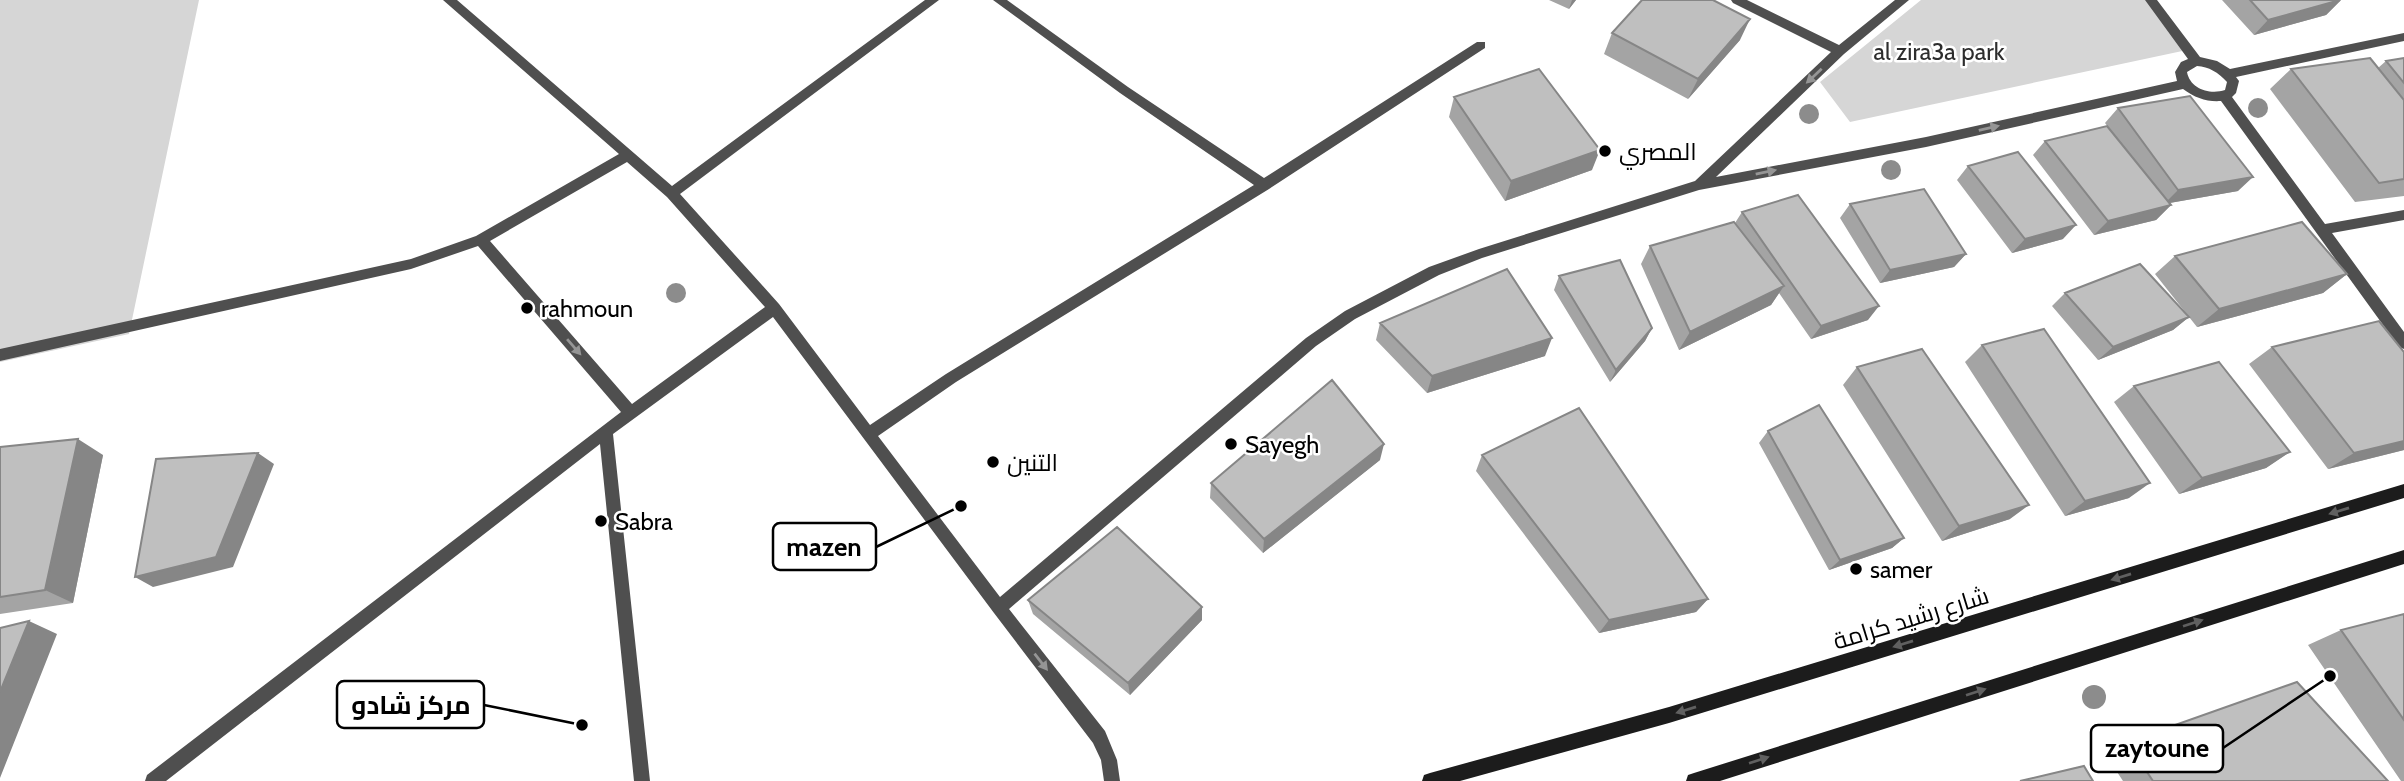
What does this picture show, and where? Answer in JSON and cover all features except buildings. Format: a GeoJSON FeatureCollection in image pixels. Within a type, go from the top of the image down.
{"type":"FeatureCollection","features":[{"type":"Feature","properties":{"kind":"street"},"geometry":{"type":"LineString","coordinates":[[449,0],[672,194],[774,307],[999,608],[1100,737],[1109,760],[1112,781]]}},
{"type":"Feature","properties":{"kind":"street"},"geometry":{"type":"LineString","coordinates":[[672,194],[933,0]]}},
{"type":"Feature","properties":{"kind":"street"},"geometry":{"type":"LineString","coordinates":[[999,0],[1264,185]]}},
{"type":"Feature","properties":{"kind":"street"},"geometry":{"type":"LineString","coordinates":[[1737,0],[1840,51]]}},
{"type":"Feature","properties":{"kind":"street"},"geometry":{"type":"LineString","coordinates":[[1699,185],[1840,51],[1903,0]]}},
{"type":"Feature","properties":{"kind":"street"},"geometry":{"type":"LineString","coordinates":[[2151,0],[2196,61]]}},
{"type":"Feature","properties":{"kind":"street"},"geometry":{"type":"LineString","coordinates":[[2228,74],[2404,37]]}},
{"type":"Feature","properties":{"kind":"street"},"geometry":{"type":"LineString","coordinates":[[869,435],[951,378],[1264,185],[1481,45]]}},
{"type":"Feature","properties":{"kind":"street"},"geometry":{"type":"LineString","coordinates":[[2196,61],[2208,62],[2228,74],[2233,87],[2225,96],[2204,96],[2185,84],[2180,75],[2181,68],[2186,63],[2196,61]]}},
{"type":"Feature","properties":{"kind":"street"},"geometry":{"type":"LineString","coordinates":[[999,608],[1273,372],[1350,315],[1434,271],[1479,254],[1699,185],[1926,142],[2185,84]]}},
{"type":"Feature","properties":{"kind":"street"},"geometry":{"type":"LineString","coordinates":[[2225,96],[2404,343]]}},
{"type":"Feature","properties":{"kind":"street"},"geometry":{"type":"LineString","coordinates":[[0,355],[411,264],[481,240],[628,155]]}},
{"type":"Feature","properties":{"kind":"street"},"geometry":{"type":"LineString","coordinates":[[2321,229],[2404,215]]}},
{"type":"Feature","properties":{"kind":"street"},"geometry":{"type":"LineString","coordinates":[[481,240],[631,413]]}},
{"type":"Feature","properties":{"kind":"street"},"geometry":{"type":"LineString","coordinates":[[153,781],[606,431],[774,307]]}},
{"type":"Feature","properties":{"kind":"street"},"geometry":{"type":"LineString","coordinates":[[606,431],[642,781]]}},
{"type":"Feature","properties":{"kind":"street","name":"شارع رشيد كرامة"},"geometry":{"type":"LineString","coordinates":[[1430,781],[1669,715],[2404,491]]}},
{"type":"Feature","properties":{"kind":"street"},"geometry":{"type":"LineString","coordinates":[[1694,781],[2404,557]]}},
{"type":"Feature","properties":{"kind":"green space"},"geometry":{"type":"Polygon","coordinates":[[[0,0],[199,0],[129,334],[0,362],[0,0]]]}},
{"type":"Feature","properties":{"kind":"green space","name":"al zira3a park"},"geometry":{"type":"Polygon","coordinates":[[[1921,0],[2151,0],[2187,50],[1850,122],[1820,82],[1921,0]]]}},
{"type":"Feature","properties":{"kind":"place","name":"المصري"},"geometry":{"type":"Point","coordinates":[1605,151]}},
{"type":"Feature","properties":{"kind":"place","name":"rahmoun"},"geometry":{"type":"Point","coordinates":[527,308]}},
{"type":"Feature","properties":{"kind":"place","name":"Sayegh"},"geometry":{"type":"Point","coordinates":[1231,444]}},
{"type":"Feature","properties":{"kind":"place","name":"التنين"},"geometry":{"type":"Point","coordinates":[993,462]}},
{"type":"Feature","properties":{"kind":"place","name":"mazen"},"geometry":{"type":"Point","coordinates":[961,506]}},
{"type":"Feature","properties":{"kind":"place","name":"Sabra"},"geometry":{"type":"Point","coordinates":[601,521]}},
{"type":"Feature","properties":{"kind":"place","name":"samer"},"geometry":{"type":"Point","coordinates":[1856,569]}},
{"type":"Feature","properties":{"kind":"place","name":"zaytoune"},"geometry":{"type":"Point","coordinates":[2330,676]}},
{"type":"Feature","properties":{"kind":"place","name":"مركز شادو"},"geometry":{"type":"Point","coordinates":[582,725]}}]}
